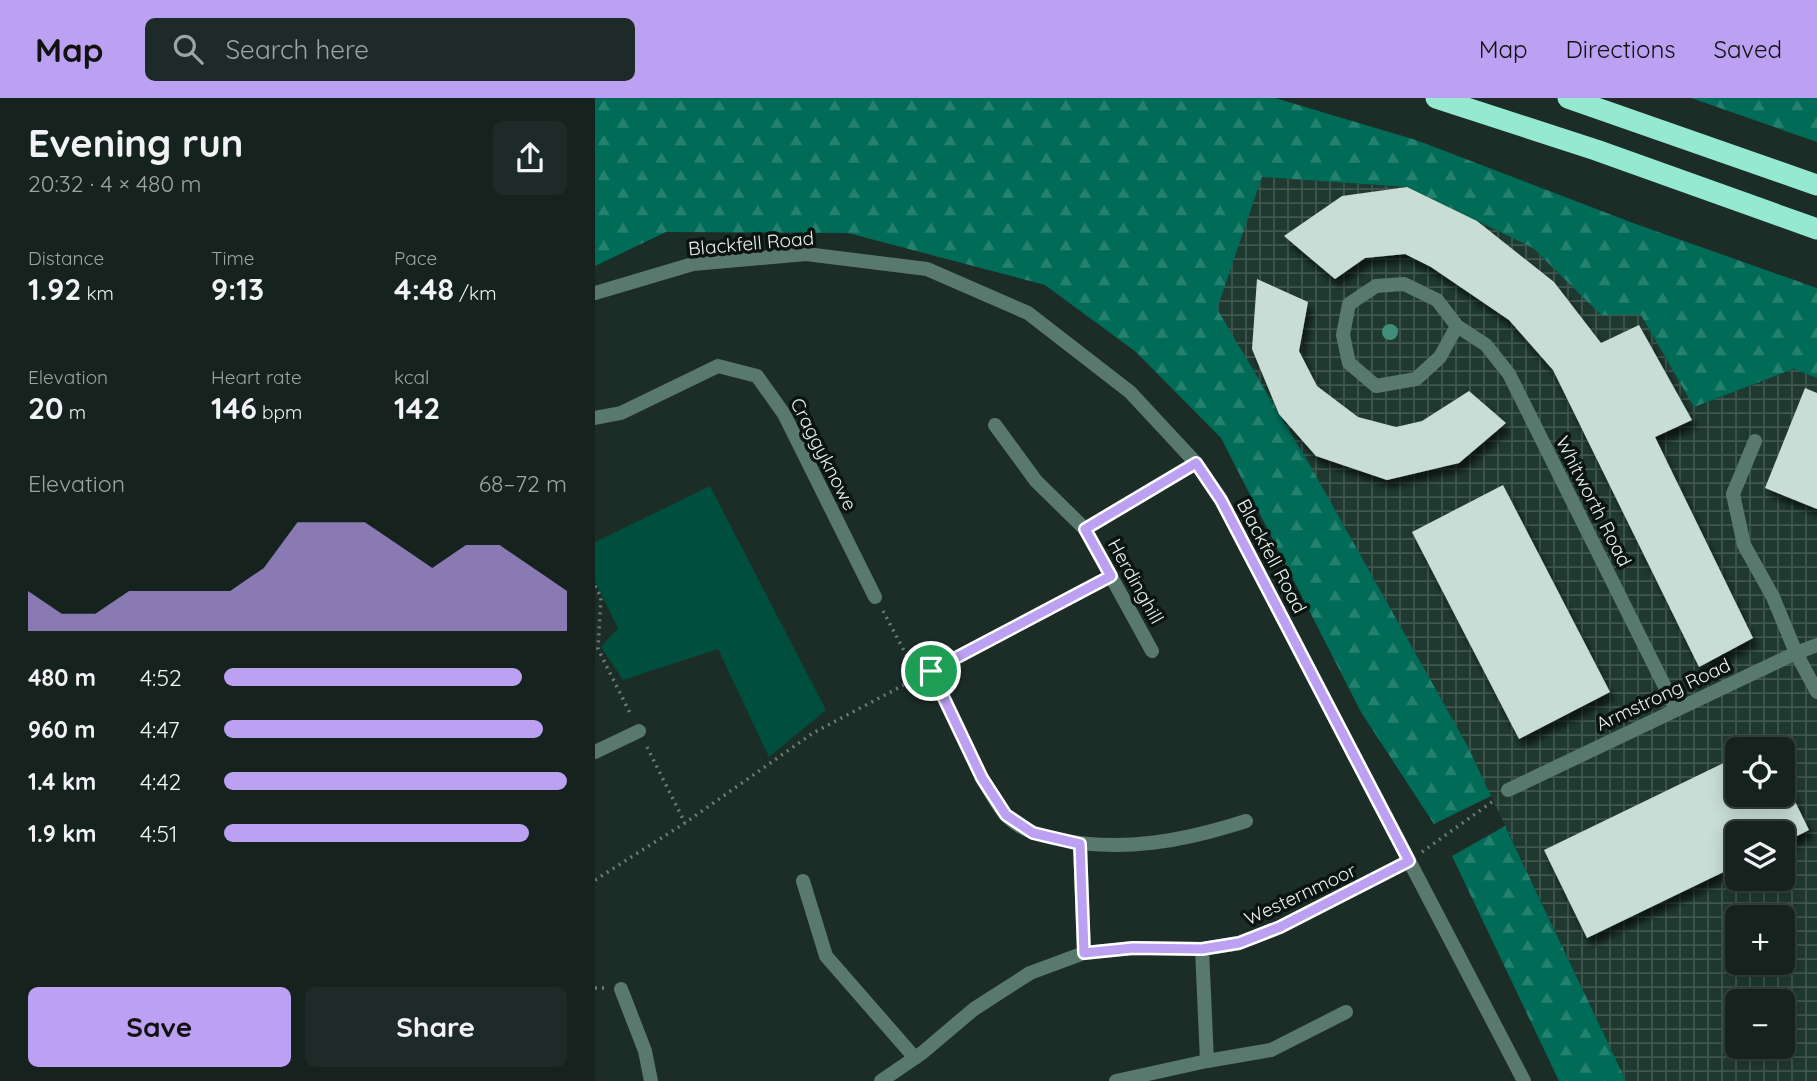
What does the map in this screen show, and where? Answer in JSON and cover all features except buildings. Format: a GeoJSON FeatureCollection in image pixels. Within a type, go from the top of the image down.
{"type":"FeatureCollection","features":[{"type":"Feature","properties":{"kind":"highway"},"geometry":{"type":"LineString","coordinates":[[1436,98],[1595,150],[1817,230]]}},
{"type":"Feature","properties":{"kind":"highway"},"geometry":{"type":"LineString","coordinates":[[1568,98],[1817,185]]}},
{"type":"Feature","properties":{"kind":"street","name":"Blackfell Road"},"geometry":{"type":"LineString","coordinates":[[595,293],[693,264],[806,254],[927,269],[1028,313],[1130,392],[1196,463],[1221,500],[1524,1081]]}},
{"type":"Feature","properties":{"kind":"street","name":"Whitworth Road"},"geometry":{"type":"LineString","coordinates":[[1457,326],[1440,357],[1416,379],[1375,386],[1349,363],[1343,335],[1349,304],[1376,286],[1404,284],[1437,300],[1457,326],[1486,345],[1509,374],[1676,709]]}},
{"type":"Feature","properties":{"kind":"street","name":"Craggyknowe"},"geometry":{"type":"LineString","coordinates":[[595,418],[621,413],[718,366],[757,376],[784,414],[875,597]]}},
{"type":"Feature","properties":{"kind":"street","name":"Herdinghill"},"geometry":{"type":"LineString","coordinates":[[995,425],[1036,481],[1085,529],[1152,651]]}},
{"type":"Feature","properties":{"kind":"street"},"geometry":{"type":"LineString","coordinates":[[1755,441],[1733,494],[1744,545],[1773,597],[1796,653],[1817,692]]}},
{"type":"Feature","properties":{"kind":"street","name":"Herdinghill"},"geometry":{"type":"LineString","coordinates":[[1085,529],[1196,463]]}},
{"type":"Feature","properties":{"kind":"street","name":"Armstrong Road"},"geometry":{"type":"LineString","coordinates":[[1508,790],[1817,645]]}},
{"type":"Feature","properties":{"kind":"street"},"geometry":{"type":"LineString","coordinates":[[595,752],[639,731]]}},
{"type":"Feature","properties":{"kind":"street"},"geometry":{"type":"LineString","coordinates":[[982,778],[1006,815],[1033,833],[1080,844],[1120,846],[1165,842],[1206,834],[1246,821]]}},
{"type":"Feature","properties":{"kind":"street"},"geometry":{"type":"LineString","coordinates":[[1080,844],[1084,953]]}},
{"type":"Feature","properties":{"kind":"street","name":"Westernmoor"},"geometry":{"type":"LineString","coordinates":[[881,1081],[915,1058],[974,1009],[1030,973],[1084,953],[1133,948],[1202,949],[1239,943],[1280,927],[1409,861]]}},
{"type":"Feature","properties":{"kind":"street"},"geometry":{"type":"LineString","coordinates":[[803,881],[826,956],[915,1058]]}},
{"type":"Feature","properties":{"kind":"street"},"geometry":{"type":"LineString","coordinates":[[1202,949],[1207,1061]]}},
{"type":"Feature","properties":{"kind":"street"},"geometry":{"type":"LineString","coordinates":[[621,989],[645,1051],[651,1081]]}},
{"type":"Feature","properties":{"kind":"street"},"geometry":{"type":"LineString","coordinates":[[1116,1081],[1271,1050],[1346,1012]]}},
{"type":"Feature","properties":{"kind":"path"},"geometry":{"type":"LineString","coordinates":[[595,880],[685,823],[813,733],[1111,576]]}},
{"type":"Feature","properties":{"kind":"path"},"geometry":{"type":"LineString","coordinates":[[595,586],[601,597],[598,649],[685,823]]}},
{"type":"Feature","properties":{"kind":"path"},"geometry":{"type":"LineString","coordinates":[[875,597],[918,677]]}},
{"type":"Feature","properties":{"kind":"path"},"geometry":{"type":"LineString","coordinates":[[931,671],[982,778]]}},
{"type":"Feature","properties":{"kind":"path"},"geometry":{"type":"LineString","coordinates":[[1409,861],[1508,790]]}},
{"type":"Feature","properties":{"kind":"shaded area"},"geometry":{"type":"Polygon","coordinates":[[[1262,177],[1407,187],[1533,248],[1601,315],[1641,315],[1694,407],[1795,369],[1817,378],[1817,1081],[1626,1081],[1467,745],[1311,467],[1216,309],[1262,177]]]}},
{"type":"Feature","properties":{"kind":"green space"},"geometry":{"type":"Polygon","coordinates":[[[595,98],[1275,98],[1416,140],[1633,223],[1817,288],[1817,378],[1794,369],[1694,407],[1641,315],[1601,315],[1533,248],[1407,187],[1262,177],[1217,309],[1311,467],[1467,745],[1491,796],[1434,824],[1361,712],[1221,438],[1136,352],[1045,285],[848,233],[666,232],[595,266],[595,98]]]}},
{"type":"Feature","properties":{"kind":"green space"},"geometry":{"type":"Polygon","coordinates":[[[1691,98],[1817,98],[1817,142],[1691,98]]]}},
{"type":"Feature","properties":{"kind":"green space"},"geometry":{"type":"Polygon","coordinates":[[[710,486],[826,710],[769,757],[718,649],[623,680],[601,647],[618,628],[595,582],[595,542],[710,486]]]}},
{"type":"Feature","properties":{"kind":"green space"},"geometry":{"type":"Polygon","coordinates":[[[1505,826],[1626,1081],[1559,1081],[1452,856],[1505,826]]]}},
{"type":"Feature","properties":{"kind":"route"},"geometry":{"type":"LineString","coordinates":[[1196,463],[1221,500],[1409,861],[1280,927],[1239,943],[1202,949],[1133,948],[1084,953],[1080,844],[1033,833],[1006,815],[982,778],[931,671],[1111,576],[1085,529],[1196,463]]}}]}
